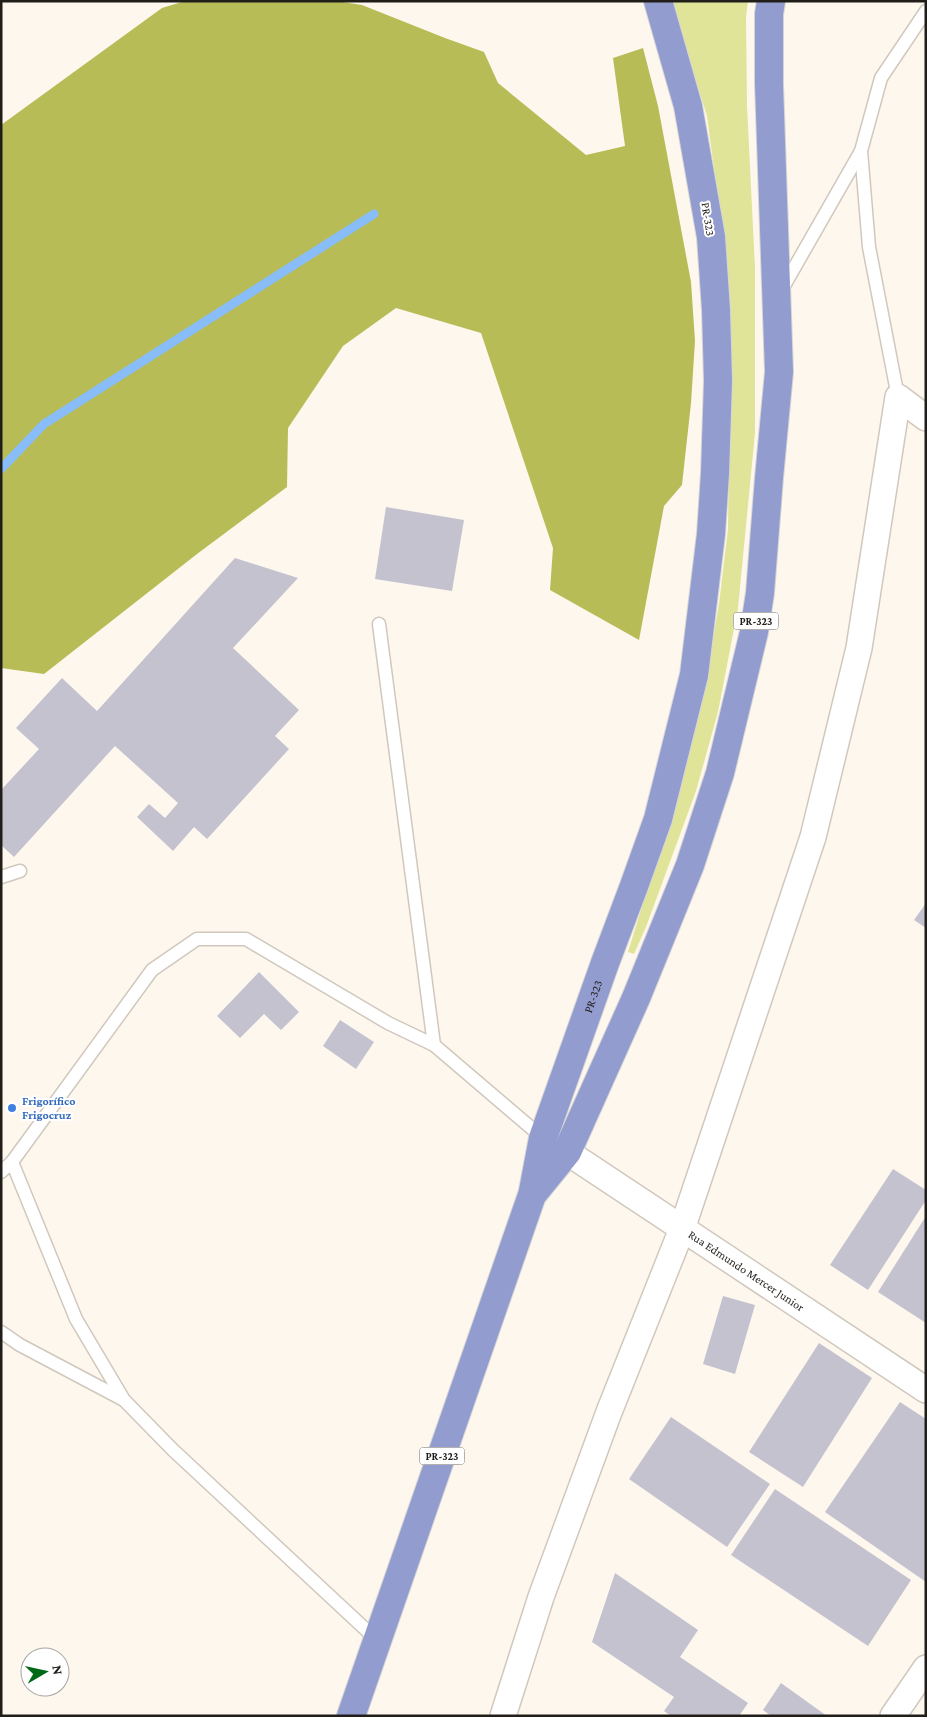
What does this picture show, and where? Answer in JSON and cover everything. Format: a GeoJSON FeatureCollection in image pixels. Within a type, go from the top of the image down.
{"type":"FeatureCollection","features":[{"type":"Feature","properties":{"kind":"highway","name":"PR-323"},"geometry":{"type":"LineString","coordinates":[[351,1716],[532,1195],[544,1138],[604,963],[658,819],[694,675],[711,534],[716,473],[718,381],[716,310],[711,237],[688,106],[658,1]]}},
{"type":"Feature","properties":{"kind":"highway","name":"PR-323"},"geometry":{"type":"LineString","coordinates":[[532,1195],[567,1152],[636,998],[690,864],[720,773],[754,632],[760,593],[779,372],[778,298],[769,84],[769,14],[771,1]]}},
{"type":"Feature","properties":{"kind":"street"},"geometry":{"type":"LineString","coordinates":[[503,1716],[541,1597],[610,1412],[682,1229],[813,837],[859,648],[898,397],[926,418]]}},
{"type":"Feature","properties":{"kind":"street","name":"Rua Edmundo Mercer Junior"},"geometry":{"type":"LineString","coordinates":[[567,1152],[926,1390]]}},
{"type":"Feature","properties":{"kind":"street"},"geometry":{"type":"LineString","coordinates":[[893,1716],[926,1668]]}},
{"type":"Feature","properties":{"kind":"lane"},"geometry":{"type":"LineString","coordinates":[[778,298],[861,151],[881,78],[926,11]]}},
{"type":"Feature","properties":{"kind":"lane"},"geometry":{"type":"LineString","coordinates":[[861,151],[869,247],[898,397]]}},
{"type":"Feature","properties":{"kind":"lane"},"geometry":{"type":"LineString","coordinates":[[379,624],[434,1045]]}},
{"type":"Feature","properties":{"kind":"lane"},"geometry":{"type":"LineString","coordinates":[[1,877],[20,871]]}},
{"type":"Feature","properties":{"kind":"lane"},"geometry":{"type":"LineString","coordinates":[[1,1172],[12,1162],[152,970],[198,939],[246,939],[388,1023],[434,1045],[544,1138]]}},
{"type":"Feature","properties":{"kind":"lane"},"geometry":{"type":"LineString","coordinates":[[12,1162],[76,1319],[124,1400],[173,1450],[377,1640]]}},
{"type":"Feature","properties":{"kind":"lane"},"geometry":{"type":"LineString","coordinates":[[1,1332],[20,1345],[124,1400]]}},
{"type":"Feature","properties":{"kind":"green space"},"geometry":{"type":"Polygon","coordinates":[[[671,1],[748,1],[746,17],[747,106],[755,268],[755,433],[738,608],[718,712],[696,791],[646,927],[634,954],[628,952],[700,711],[719,604],[728,529],[730,364],[727,267],[707,116],[671,1]]]}},
{"type":"Feature","properties":{"kind":"shaded area"},"geometry":{"type":"Polygon","coordinates":[[[185,1],[336,1],[362,5],[484,52],[498,83],[586,155],[625,146],[613,58],[643,48],[658,106],[691,282],[695,341],[691,403],[682,485],[664,506],[639,640],[550,590],[553,548],[481,333],[396,308],[343,346],[288,428],[287,487],[197,554],[44,674],[1,668],[1,125],[162,8],[185,1]]]}},
{"type":"Feature","properties":{"kind":"building"},"geometry":{"type":"Polygon","coordinates":[[[386,507],[464,520],[452,591],[375,579],[386,507]]]}},
{"type":"Feature","properties":{"kind":"building"},"geometry":{"type":"Polygon","coordinates":[[[235,558],[298,578],[233,648],[299,710],[275,736],[289,749],[207,839],[194,827],[173,851],[137,817],[149,804],[165,818],[178,803],[115,746],[14,857],[1,845],[1,788],[39,749],[16,728],[62,678],[97,711],[235,558]]]}},
{"type":"Feature","properties":{"kind":"building"},"geometry":{"type":"Polygon","coordinates":[[[926,903],[926,928],[914,920],[926,903]]]}},
{"type":"Feature","properties":{"kind":"building"},"geometry":{"type":"Polygon","coordinates":[[[259,972],[299,1012],[281,1030],[264,1014],[240,1038],[217,1016],[259,972]]]}},
{"type":"Feature","properties":{"kind":"building"},"geometry":{"type":"Polygon","coordinates":[[[340,1020],[374,1042],[356,1069],[323,1046],[340,1020]]]}},
{"type":"Feature","properties":{"kind":"building"},"geometry":{"type":"Polygon","coordinates":[[[893,1169],[926,1190],[926,1200],[868,1290],[830,1265],[893,1169]]]}},
{"type":"Feature","properties":{"kind":"building"},"geometry":{"type":"Polygon","coordinates":[[[926,1216],[926,1323],[878,1292],[926,1216]]]}},
{"type":"Feature","properties":{"kind":"building"},"geometry":{"type":"Polygon","coordinates":[[[723,1296],[755,1305],[735,1374],[703,1364],[723,1296]]]}},
{"type":"Feature","properties":{"kind":"building"},"geometry":{"type":"Polygon","coordinates":[[[819,1343],[872,1378],[803,1487],[749,1452],[819,1343]]]}},
{"type":"Feature","properties":{"kind":"building"},"geometry":{"type":"Polygon","coordinates":[[[900,1402],[926,1419],[926,1582],[825,1512],[900,1402]]]}},
{"type":"Feature","properties":{"kind":"building"},"geometry":{"type":"Polygon","coordinates":[[[671,1417],[770,1484],[727,1547],[629,1479],[671,1417]]]}},
{"type":"Feature","properties":{"kind":"building"},"geometry":{"type":"Polygon","coordinates":[[[775,1489],[911,1580],[868,1646],[731,1555],[775,1489]]]}},
{"type":"Feature","properties":{"kind":"building"},"geometry":{"type":"Polygon","coordinates":[[[615,1573],[698,1630],[680,1657],[748,1703],[739,1716],[671,1716],[664,1711],[674,1697],[592,1642],[615,1573]]]}},
{"type":"Feature","properties":{"kind":"building"},"geometry":{"type":"Polygon","coordinates":[[[781,1683],[827,1716],[771,1716],[763,1710],[781,1683]]]}},
{"type":"Feature","properties":{"kind":"waterway"},"geometry":{"type":"LineString","coordinates":[[1,469],[44,424],[374,214]]}},
{"type":"Feature","properties":{"kind":"place","name":"Frigorífico Frigocruz"},"geometry":{"type":"Point","coordinates":[12,1108]}}]}
